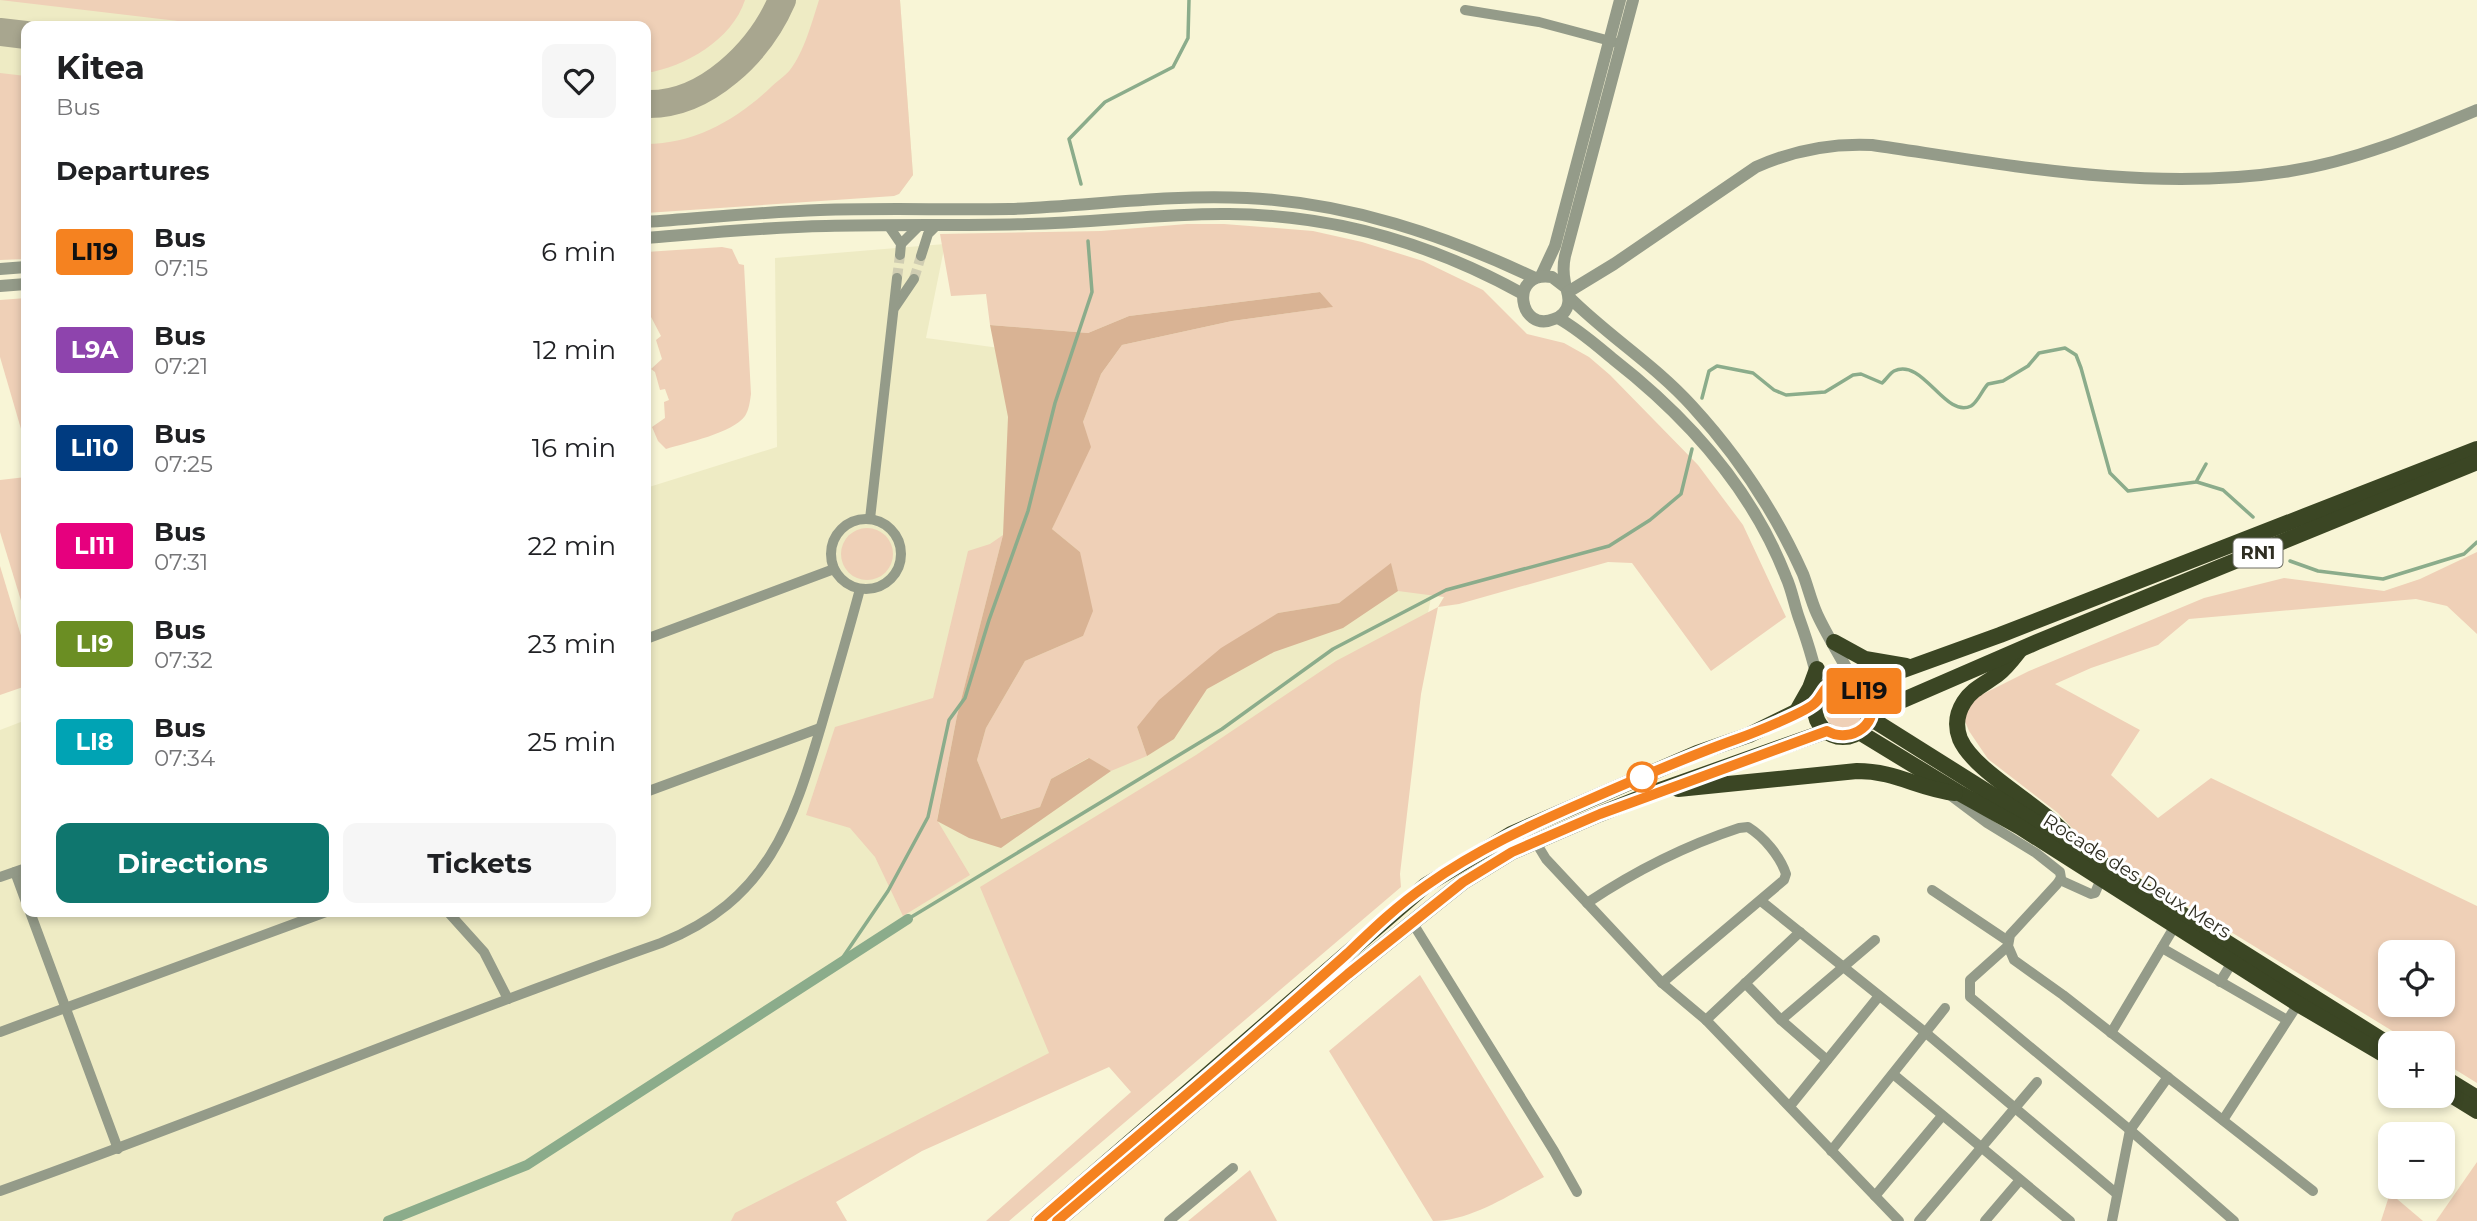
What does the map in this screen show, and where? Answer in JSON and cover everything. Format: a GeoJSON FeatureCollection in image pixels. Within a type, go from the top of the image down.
{"type":"FeatureCollection","features":[{"type":"Feature","properties":{"kind":"highway","name":"RN1"},"geometry":{"type":"LineString","coordinates":[[1039,1221],[1426,886],[1511,834],[1684,758],[1749,735],[1795,714],[1818,698],[1833,683],[1844,681],[1857,685],[2000,635],[2477,449]]}},
{"type":"Feature","properties":{"kind":"highway","name":"RN1"},"geometry":{"type":"LineString","coordinates":[[1859,732],[1870,716],[2021,649],[2477,462]]}},
{"type":"Feature","properties":{"kind":"highway"},"geometry":{"type":"LineString","coordinates":[[1834,642],[1865,659],[1912,666]]}},
{"type":"Feature","properties":{"kind":"highway"},"geometry":{"type":"LineString","coordinates":[[2021,649],[2004,669],[1965,700],[1957,718],[1960,738],[1973,757],[2052,820],[2078,849]]}},
{"type":"Feature","properties":{"kind":"highway"},"geometry":{"type":"LineString","coordinates":[[1795,714],[1810,688],[1816,669]]}},
{"type":"Feature","properties":{"kind":"highway"},"geometry":{"type":"LineString","coordinates":[[1857,685],[1869,698],[1870,716]]}},
{"type":"Feature","properties":{"kind":"highway"},"geometry":{"type":"LineString","coordinates":[[1818,698],[1817,719],[1827,731],[1840,737],[1859,732]]}},
{"type":"Feature","properties":{"kind":"highway","name":"Rocade des Deux Mers"},"geometry":{"type":"LineString","coordinates":[[1870,716],[2378,1037]]}},
{"type":"Feature","properties":{"kind":"highway"},"geometry":{"type":"LineString","coordinates":[[1057,1221],[1463,882],[1535,841],[1660,790],[1827,731]]}},
{"type":"Feature","properties":{"kind":"highway","name":"Rocade des Deux Mers"},"geometry":{"type":"LineString","coordinates":[[1859,732],[1953,793],[2020,827],[2298,1004],[2378,1051]]}},
{"type":"Feature","properties":{"kind":"highway"},"geometry":{"type":"LineString","coordinates":[[1660,790],[1877,771],[1953,793]]}},
{"type":"Feature","properties":{"kind":"highway"},"geometry":{"type":"LineString","coordinates":[[2455,1084],[2477,1098]]}},
{"type":"Feature","properties":{"kind":"highway"},"geometry":{"type":"LineString","coordinates":[[2455,1097],[2477,1111]]}},
{"type":"Feature","properties":{"kind":"street"},"geometry":{"type":"LineString","coordinates":[[1620,0],[1615,42],[1565,256],[1563,273],[1567,292],[1566,309],[1558,318],[1547,321],[1530,315],[1524,305],[1524,294],[1528,285],[1538,277],[1555,246],[1615,42],[1633,0]]}},
{"type":"Feature","properties":{"kind":"street"},"geometry":{"type":"LineString","coordinates":[[1465,9],[1539,22],[1615,42]]}},
{"type":"Feature","properties":{"kind":"street"},"geometry":{"type":"LineString","coordinates":[[1567,292],[1614,264],[1756,167],[1777,158],[1822,146],[1872,145],[2032,169],[2089,174],[2152,178],[2223,177],[2291,171],[2327,163],[2404,140],[2477,110]]}},
{"type":"Feature","properties":{"kind":"street"},"geometry":{"type":"LineString","coordinates":[[651,222],[822,210],[1035,208],[1215,197],[1275,200],[1335,208],[1393,222],[1468,248],[1538,277],[1557,279],[1567,292],[1690,404],[1716,434],[1763,498],[1804,576],[1817,613],[1857,685]]}},
{"type":"Feature","properties":{"kind":"street"},"geometry":{"type":"LineString","coordinates":[[758,214],[759,230]]}},
{"type":"Feature","properties":{"kind":"street"},"geometry":{"type":"LineString","coordinates":[[651,238],[759,230],[1060,223],[1203,214],[1257,214],[1298,218],[1405,242],[1461,263],[1524,294]]}},
{"type":"Feature","properties":{"kind":"street"},"geometry":{"type":"LineString","coordinates":[[739,215],[740,231]]}},
{"type":"Feature","properties":{"kind":"street"},"geometry":{"type":"LineString","coordinates":[[888,225],[900,249],[920,225]]}},
{"type":"Feature","properties":{"kind":"street"},"geometry":{"type":"LineString","coordinates":[[921,257],[928,234],[937,225]]}},
{"type":"Feature","properties":{"kind":"street"},"geometry":{"type":"LineString","coordinates":[[0,269],[21,267]]}},
{"type":"Feature","properties":{"kind":"street"},"geometry":{"type":"LineString","coordinates":[[870,519],[897,278]]}},
{"type":"Feature","properties":{"kind":"street"},"geometry":{"type":"LineString","coordinates":[[894,308],[914,279]]}},
{"type":"Feature","properties":{"kind":"street"},"geometry":{"type":"LineString","coordinates":[[0,286],[21,284]]}},
{"type":"Feature","properties":{"kind":"street"},"geometry":{"type":"LineString","coordinates":[[1558,318],[1575,328],[1656,393],[1690,428],[1734,483],[1756,517],[1786,577],[1816,669],[1818,698]]}},
{"type":"Feature","properties":{"kind":"street"},"geometry":{"type":"LineString","coordinates":[[870,519],[890,528],[901,548],[901,559],[898,570],[891,579],[871,589],[860,589],[845,582],[834,569],[831,548],[841,530],[849,523],[870,519]]}},
{"type":"Feature","properties":{"kind":"street"},"geometry":{"type":"LineString","coordinates":[[651,637],[834,569]]}},
{"type":"Feature","properties":{"kind":"street"},"geometry":{"type":"LineString","coordinates":[[0,1191],[118,1149],[672,939],[717,914],[754,878],[781,840],[808,772],[860,589]]}},
{"type":"Feature","properties":{"kind":"street"},"geometry":{"type":"LineString","coordinates":[[651,790],[820,728]]}},
{"type":"Feature","properties":{"kind":"street"},"geometry":{"type":"LineString","coordinates":[[1953,793],[1987,823],[2060,872],[2060,880],[2020,923],[2008,944],[1970,980],[1970,997],[2130,1130],[2234,1221]]}},
{"type":"Feature","properties":{"kind":"street"},"geometry":{"type":"LineString","coordinates":[[1587,903],[1649,864],[1688,846],[1748,827],[1757,832],[1779,858],[1786,874],[1784,880],[1662,983]]}},
{"type":"Feature","properties":{"kind":"street"},"geometry":{"type":"LineString","coordinates":[[1535,841],[1546,859],[1662,983],[1706,1020],[1899,1221]]}},
{"type":"Feature","properties":{"kind":"street"},"geometry":{"type":"LineString","coordinates":[[0,877],[21,870]]}},
{"type":"Feature","properties":{"kind":"street"},"geometry":{"type":"LineString","coordinates":[[15,872],[21,888]]}},
{"type":"Feature","properties":{"kind":"street"},"geometry":{"type":"LineString","coordinates":[[2060,880],[2091,894],[2095,893],[2101,879]]}},
{"type":"Feature","properties":{"kind":"street"},"geometry":{"type":"LineString","coordinates":[[1932,890],[2008,944],[2014,960],[2022,967],[2063,995],[2313,1191]]}},
{"type":"Feature","properties":{"kind":"street"},"geometry":{"type":"LineString","coordinates":[[1761,901],[1926,1033],[2117,1194]]}},
{"type":"Feature","properties":{"kind":"street"},"geometry":{"type":"LineString","coordinates":[[32,917],[118,1149]]}},
{"type":"Feature","properties":{"kind":"street"},"geometry":{"type":"LineString","coordinates":[[0,1032],[312,917]]}},
{"type":"Feature","properties":{"kind":"street"},"geometry":{"type":"LineString","coordinates":[[452,917],[484,952],[508,999]]}},
{"type":"Feature","properties":{"kind":"street"},"geometry":{"type":"LineString","coordinates":[[1412,922],[1577,1192]]}},
{"type":"Feature","properties":{"kind":"street"},"geometry":{"type":"LineString","coordinates":[[2111,1033],[2176,924]]}},
{"type":"Feature","properties":{"kind":"street"},"geometry":{"type":"LineString","coordinates":[[1706,1020],[1800,932]]}},
{"type":"Feature","properties":{"kind":"street"},"geometry":{"type":"LineString","coordinates":[[1781,1020],[1875,940]]}},
{"type":"Feature","properties":{"kind":"street"},"geometry":{"type":"LineString","coordinates":[[2162,948],[2287,1020]]}},
{"type":"Feature","properties":{"kind":"street"},"geometry":{"type":"LineString","coordinates":[[2220,982],[2232,961]]}},
{"type":"Feature","properties":{"kind":"street"},"geometry":{"type":"LineString","coordinates":[[1745,983],[1781,1020],[1827,1060]]}},
{"type":"Feature","properties":{"kind":"street"},"geometry":{"type":"LineString","coordinates":[[1790,1106],[1879,996]]}},
{"type":"Feature","properties":{"kind":"street"},"geometry":{"type":"LineString","coordinates":[[2223,1120],[2298,1004]]}},
{"type":"Feature","properties":{"kind":"street"},"geometry":{"type":"LineString","coordinates":[[1831,1151],[1945,1008]]}},
{"type":"Feature","properties":{"kind":"street"},"geometry":{"type":"LineString","coordinates":[[1893,1074],[2070,1221]]}},
{"type":"Feature","properties":{"kind":"street"},"geometry":{"type":"LineString","coordinates":[[2112,1221],[2130,1130],[2168,1077]]}},
{"type":"Feature","properties":{"kind":"street"},"geometry":{"type":"LineString","coordinates":[[1919,1221],[2037,1082]]}},
{"type":"Feature","properties":{"kind":"street"},"geometry":{"type":"LineString","coordinates":[[1875,1196],[1942,1116]]}},
{"type":"Feature","properties":{"kind":"street"},"geometry":{"type":"LineString","coordinates":[[1169,1221],[1233,1168]]}},
{"type":"Feature","properties":{"kind":"street"},"geometry":{"type":"LineString","coordinates":[[1985,1221],[2020,1180]]}},
{"type":"Feature","properties":{"kind":"shaded area"},"geometry":{"type":"Polygon","coordinates":[[[0,0],[900,0],[913,175],[899,194],[651,197],[651,21],[21,21],[21,207],[0,207],[0,0]]]}},
{"type":"Feature","properties":{"kind":"shaded area"},"geometry":{"type":"Polygon","coordinates":[[[0,0],[745,0],[730,27],[705,49],[676,65],[651,72],[651,21],[178,21],[0,0]]]}},
{"type":"Feature","properties":{"kind":"shaded area"},"geometry":{"type":"Polygon","coordinates":[[[819,0],[900,0],[913,175],[899,194],[651,213],[651,144],[697,135],[743,110],[788,72],[807,36],[819,0]]]}},
{"type":"Feature","properties":{"kind":"shaded area"},"geometry":{"type":"Polygon","coordinates":[[[0,73],[21,75],[21,259],[0,260],[0,73]]]}},
{"type":"Feature","properties":{"kind":"shaded area"},"geometry":{"type":"Polygon","coordinates":[[[1187,224],[1313,231],[1362,242],[1423,261],[1483,290],[1527,334],[1564,343],[1589,357],[1698,465],[1743,525],[1786,617],[1711,671],[1632,563],[1608,562],[1459,604],[1438,607],[1444,597],[1398,591],[1391,564],[1339,603],[1278,613],[1137,727],[1147,756],[1111,771],[1088,758],[1051,779],[1040,807],[1000,819],[977,760],[986,728],[1025,661],[1083,636],[1080,552],[1052,529],[1065,498],[1083,422],[1101,374],[1122,345],[1232,321],[1332,307],[1320,292],[1129,316],[1088,333],[990,325],[986,294],[951,296],[940,234],[1101,231],[1187,224]]]}},
{"type":"Feature","properties":{"kind":"shaded area"},"geometry":{"type":"Polygon","coordinates":[[[945,244],[926,338],[1014,350],[1457,469],[1428,613],[1392,884],[746,1221],[0,1221],[0,730],[21,722],[21,917],[651,917],[651,486],[777,447],[775,258],[945,244]]]}},
{"type":"Feature","properties":{"kind":"shaded area"},"geometry":{"type":"Polygon","coordinates":[[[722,247],[732,249],[739,264],[744,265],[751,394],[745,416],[739,422],[708,437],[666,449],[658,441],[652,427],[665,418],[664,402],[669,400],[665,389],[660,390],[655,372],[651,369],[662,359],[656,340],[661,336],[651,317],[651,252],[722,247]]]}},
{"type":"Feature","properties":{"kind":"shaded area"},"geometry":{"type":"Polygon","coordinates":[[[1320,292],[1333,307],[1232,321],[1122,345],[1101,374],[1083,422],[1091,447],[1052,529],[1080,552],[1093,611],[1083,636],[1025,661],[986,728],[977,760],[1001,819],[1040,807],[1051,779],[1089,758],[1111,771],[1001,848],[969,838],[937,821],[957,716],[1003,535],[1008,417],[990,325],[1088,333],[1129,316],[1320,292]]]}},
{"type":"Feature","properties":{"kind":"shaded area"},"geometry":{"type":"Polygon","coordinates":[[[21,298],[21,429],[0,357],[0,300],[21,298]]]}},
{"type":"Feature","properties":{"kind":"shaded area"},"geometry":{"type":"Polygon","coordinates":[[[21,478],[21,601],[0,532],[0,480],[21,478]]]}},
{"type":"Feature","properties":{"kind":"shaded area"},"geometry":{"type":"Polygon","coordinates":[[[867,528],[886,535],[893,554],[886,573],[867,580],[848,573],[841,554],[848,535],[867,528]]]}},
{"type":"Feature","properties":{"kind":"shaded area"},"geometry":{"type":"Polygon","coordinates":[[[1003,535],[957,716],[937,820],[970,875],[903,916],[875,857],[850,828],[806,815],[835,727],[933,698],[968,551],[990,544],[1003,535]]]}},
{"type":"Feature","properties":{"kind":"shaded area"},"geometry":{"type":"Polygon","coordinates":[[[2477,552],[2477,634],[2447,606],[2416,599],[2189,619],[2158,645],[2091,668],[2055,684],[2140,730],[2111,775],[2158,818],[2211,778],[2477,906],[2477,1083],[2455,1069],[2455,1031],[2392,1031],[2086,843],[2058,813],[1988,759],[1969,731],[1960,709],[1979,696],[2029,671],[2204,598],[2284,578],[2384,591],[2420,579],[2477,552]]]}},
{"type":"Feature","properties":{"kind":"shaded area"},"geometry":{"type":"Polygon","coordinates":[[[1391,563],[1398,591],[1343,628],[1274,652],[1207,689],[1174,739],[1147,756],[1137,727],[1159,700],[1221,648],[1278,613],[1339,603],[1391,563]]]}},
{"type":"Feature","properties":{"kind":"shaded area"},"geometry":{"type":"Polygon","coordinates":[[[0,566],[21,635],[21,688],[0,695],[0,566]]]}},
{"type":"Feature","properties":{"kind":"shaded area"},"geometry":{"type":"Polygon","coordinates":[[[1438,607],[1421,694],[1400,874],[1401,887],[1009,1221],[986,1221],[1131,1092],[1109,1067],[922,1151],[836,1202],[847,1221],[731,1221],[735,1213],[1049,1053],[980,887],[1196,755],[1336,661],[1438,607]]]}},
{"type":"Feature","properties":{"kind":"shaded area"},"geometry":{"type":"Polygon","coordinates":[[[1845,693],[1858,699],[1864,712],[1858,725],[1845,731],[1832,725],[1826,712],[1832,699],[1845,693]]]}},
{"type":"Feature","properties":{"kind":"shaded area"},"geometry":{"type":"Polygon","coordinates":[[[1420,975],[1544,1177],[1476,1212],[1448,1220],[1433,1221],[1329,1051],[1420,975]]]}},
{"type":"Feature","properties":{"kind":"shaded area"},"geometry":{"type":"Polygon","coordinates":[[[2477,1162],[2477,1221],[2436,1221],[2451,1199],[2455,1199],[2455,1194],[2477,1162]]]}},
{"type":"Feature","properties":{"kind":"shaded area"},"geometry":{"type":"Polygon","coordinates":[[[1250,1170],[1277,1221],[1188,1221],[1250,1170]]]}},
{"type":"Feature","properties":{"kind":"shaded area"},"geometry":{"type":"Polygon","coordinates":[[[2388,1199],[2397,1199],[2423,1221],[2381,1221],[2388,1199]]]}},
{"type":"Feature","properties":{"kind":"waterway"},"geometry":{"type":"LineString","coordinates":[[1081,184],[1069,139],[1105,102],[1173,67],[1188,38],[1189,0]]}},
{"type":"Feature","properties":{"kind":"waterway"},"geometry":{"type":"LineString","coordinates":[[839,963],[888,891],[928,817],[949,720],[965,698],[989,620],[1028,511],[1055,403],[1092,292],[1088,241]]}},
{"type":"Feature","properties":{"kind":"waterway"},"geometry":{"type":"LineString","coordinates":[[1702,398],[1709,371],[1717,366],[1753,373],[1774,390],[1786,395],[1825,392],[1853,375],[1861,374],[1882,383],[1894,371],[1905,369],[1915,372],[1943,397],[1961,408],[1971,406],[1988,384],[2003,381],[2028,366],[2039,353],[2065,348],[2076,355],[2081,368],[2110,473],[2128,491],[2196,482],[2206,464]]}},
{"type":"Feature","properties":{"kind":"waterway"},"geometry":{"type":"LineString","coordinates":[[908,919],[1222,729],[1333,649],[1446,590],[1609,546],[1650,520],[1681,494],[1692,449]]}},
{"type":"Feature","properties":{"kind":"waterway"},"geometry":{"type":"LineString","coordinates":[[2197,482],[2223,490],[2253,517]]}},
{"type":"Feature","properties":{"kind":"waterway"},"geometry":{"type":"LineString","coordinates":[[2290,561],[2318,571],[2383,579],[2464,554],[2477,542]]}},
{"type":"Feature","properties":{"kind":"waterway"},"geometry":{"type":"LineString","coordinates":[[388,1221],[527,1165],[908,919]]}},
{"type":"Feature","properties":{"kind":"taxiway"},"geometry":{"type":"LineString","coordinates":[[651,104],[689,96],[728,72],[760,38],[782,0]]}},
{"type":"Feature","properties":{"kind":"taxiway"},"geometry":{"type":"LineString","coordinates":[[0,32],[21,34]]}},
{"type":"Feature","properties":{"kind":"tunnel"},"geometry":{"type":"LineString","coordinates":[[897,278],[900,255]]}},
{"type":"Feature","properties":{"kind":"tunnel"},"geometry":{"type":"LineString","coordinates":[[914,279],[921,256]]}},
{"type":"Feature","properties":{"kind":"bus line","name":"LI19"},"geometry":{"type":"LineString","coordinates":[[1039,1221],[1260,1031],[1383,920],[1426,886],[1473,855],[1511,834],[1597,796],[1790,716],[1816,702],[1820,694],[1833,683],[1850,682],[1869,698],[1870,718],[1863,729],[1855,734],[1840,737],[1827,731],[1660,790],[1535,841],[1463,882],[1348,974],[1057,1221]]}}]}
